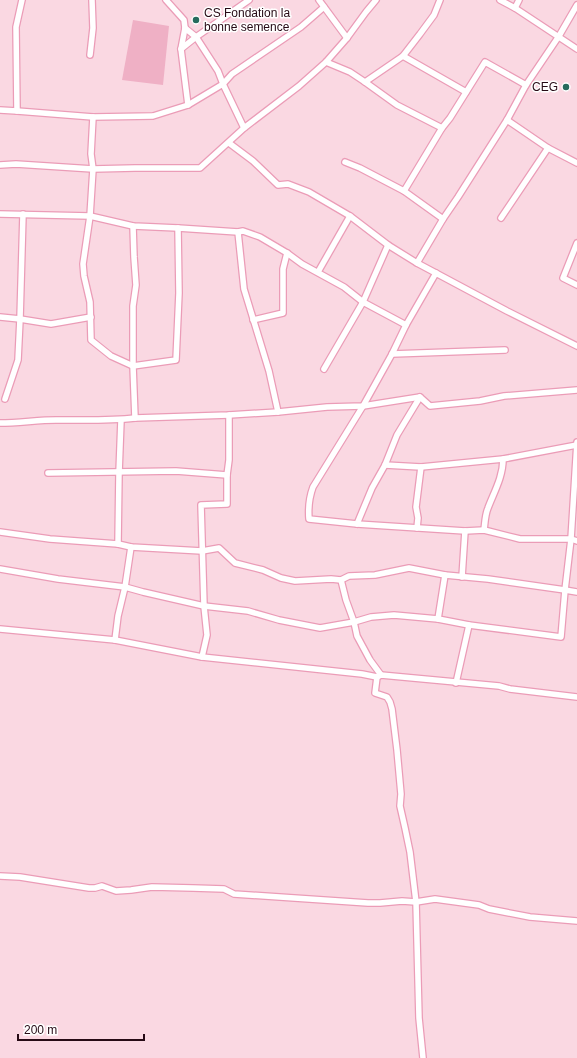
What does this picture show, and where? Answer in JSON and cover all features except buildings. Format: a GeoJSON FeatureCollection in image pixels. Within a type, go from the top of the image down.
{"type":"FeatureCollection","features":[{"type":"Feature","properties":{"kind":"street"},"geometry":{"type":"LineString","coordinates":[[17,111],[16,27],[22,0]]}},
{"type":"Feature","properties":{"kind":"street"},"geometry":{"type":"LineString","coordinates":[[90,55],[93,28],[92,0]]}},
{"type":"Feature","properties":{"kind":"street"},"geometry":{"type":"LineString","coordinates":[[166,0],[184,20],[185,28],[181,49],[188,105]]}},
{"type":"Feature","properties":{"kind":"street"},"geometry":{"type":"LineString","coordinates":[[181,49],[249,0]]}},
{"type":"Feature","properties":{"kind":"street"},"geometry":{"type":"LineString","coordinates":[[320,0],[347,38]]}},
{"type":"Feature","properties":{"kind":"street"},"geometry":{"type":"LineString","coordinates":[[0,165],[16,164],[93,169],[200,168],[244,128],[299,86],[326,62],[347,38],[376,0]]}},
{"type":"Feature","properties":{"kind":"street"},"geometry":{"type":"LineString","coordinates":[[365,82],[403,56],[434,14],[440,0]]}},
{"type":"Feature","properties":{"kind":"street"},"geometry":{"type":"LineString","coordinates":[[500,0],[515,8],[577,49]]}},
{"type":"Feature","properties":{"kind":"street"},"geometry":{"type":"LineString","coordinates":[[515,8],[519,0]]}},
{"type":"Feature","properties":{"kind":"street"},"geometry":{"type":"LineString","coordinates":[[417,263],[443,219],[507,120],[526,85],[577,6]]}},
{"type":"Feature","properties":{"kind":"street"},"geometry":{"type":"LineString","coordinates":[[0,110],[93,117],[153,116],[188,105],[223,84],[232,74],[301,27],[324,7]]}},
{"type":"Feature","properties":{"kind":"street"},"geometry":{"type":"LineString","coordinates":[[185,28],[196,37],[218,71],[244,128]]}},
{"type":"Feature","properties":{"kind":"street"},"geometry":{"type":"LineString","coordinates":[[403,56],[466,92]]}},
{"type":"Feature","properties":{"kind":"street"},"geometry":{"type":"LineString","coordinates":[[326,62],[350,72],[397,105],[442,128]]}},
{"type":"Feature","properties":{"kind":"street"},"geometry":{"type":"LineString","coordinates":[[404,191],[484,62],[526,85]]}},
{"type":"Feature","properties":{"kind":"street"},"geometry":{"type":"LineString","coordinates":[[93,117],[91,154],[93,169],[90,216],[83,264],[90,302],[91,340],[111,356],[133,366],[176,360],[179,293],[178,228]]}},
{"type":"Feature","properties":{"kind":"street"},"geometry":{"type":"LineString","coordinates":[[507,120],[548,148],[577,163]]}},
{"type":"Feature","properties":{"kind":"street"},"geometry":{"type":"LineString","coordinates":[[229,143],[253,161],[278,185],[288,184],[309,192],[350,216],[388,246],[436,274],[577,346]]}},
{"type":"Feature","properties":{"kind":"street"},"geometry":{"type":"LineString","coordinates":[[501,218],[548,148]]}},
{"type":"Feature","properties":{"kind":"street"},"geometry":{"type":"LineString","coordinates":[[345,162],[360,168],[404,191],[443,219]]}},
{"type":"Feature","properties":{"kind":"street"},"geometry":{"type":"LineString","coordinates":[[0,214],[90,216],[133,226],[238,232],[243,231],[260,237],[288,253],[302,264],[344,287],[363,302],[406,325]]}},
{"type":"Feature","properties":{"kind":"street"},"geometry":{"type":"LineString","coordinates":[[6,399],[18,360],[23,214]]}},
{"type":"Feature","properties":{"kind":"street"},"geometry":{"type":"LineString","coordinates":[[318,272],[350,216]]}},
{"type":"Feature","properties":{"kind":"street"},"geometry":{"type":"LineString","coordinates":[[133,226],[136,285],[133,306],[135,418]]}},
{"type":"Feature","properties":{"kind":"street"},"geometry":{"type":"LineString","coordinates":[[238,232],[244,290],[269,371],[278,412]]}},
{"type":"Feature","properties":{"kind":"street"},"geometry":{"type":"LineString","coordinates":[[577,242],[563,278],[577,284]]}},
{"type":"Feature","properties":{"kind":"street"},"geometry":{"type":"LineString","coordinates":[[324,369],[363,302],[388,246]]}},
{"type":"Feature","properties":{"kind":"street"},"geometry":{"type":"LineString","coordinates":[[253,320],[283,313],[283,269],[288,253]]}},
{"type":"Feature","properties":{"kind":"street"},"geometry":{"type":"LineString","coordinates":[[436,274],[406,325],[392,354],[363,406],[313,487],[308,506],[309,519],[417,528],[465,531],[484,530],[520,539],[574,540]]}},
{"type":"Feature","properties":{"kind":"street"},"geometry":{"type":"LineString","coordinates":[[0,317],[51,324],[91,317]]}},
{"type":"Feature","properties":{"kind":"street"},"geometry":{"type":"LineString","coordinates":[[392,354],[505,350]]}},
{"type":"Feature","properties":{"kind":"street"},"geometry":{"type":"LineString","coordinates":[[420,397],[430,406],[504,396],[577,390]]}},
{"type":"Feature","properties":{"kind":"street"},"geometry":{"type":"LineString","coordinates":[[0,423],[55,420],[121,420],[135,418],[278,412],[327,407],[363,406],[420,397]]}},
{"type":"Feature","properties":{"kind":"street"},"geometry":{"type":"LineString","coordinates":[[357,524],[372,488],[385,465],[397,435],[420,397]]}},
{"type":"Feature","properties":{"kind":"street"},"geometry":{"type":"LineString","coordinates":[[202,657],[207,635],[204,606],[201,505],[227,504],[229,415]]}},
{"type":"Feature","properties":{"kind":"street"},"geometry":{"type":"LineString","coordinates":[[118,544],[121,420]]}},
{"type":"Feature","properties":{"kind":"street"},"geometry":{"type":"LineString","coordinates":[[0,569],[58,579],[125,587],[204,606],[248,611],[279,620],[320,628],[354,622],[371,617],[394,614],[561,637],[565,590],[574,540],[577,442]]}},
{"type":"Feature","properties":{"kind":"street"},"geometry":{"type":"LineString","coordinates":[[385,465],[421,467],[503,459],[577,445]]}},
{"type":"Feature","properties":{"kind":"street"},"geometry":{"type":"LineString","coordinates":[[484,530],[488,509],[503,467],[503,459]]}},
{"type":"Feature","properties":{"kind":"street"},"geometry":{"type":"LineString","coordinates":[[417,528],[418,518],[416,507],[421,467]]}},
{"type":"Feature","properties":{"kind":"street"},"geometry":{"type":"LineString","coordinates":[[48,473],[176,471],[227,475]]}},
{"type":"Feature","properties":{"kind":"street"},"geometry":{"type":"LineString","coordinates":[[462,577],[465,531]]}},
{"type":"Feature","properties":{"kind":"street"},"geometry":{"type":"LineString","coordinates":[[0,532],[50,539],[118,544],[131,547],[202,551],[219,548],[236,563],[263,570],[281,578],[296,581],[331,579],[341,580],[349,576],[375,575],[409,568],[445,575],[488,579],[577,592]]}},
{"type":"Feature","properties":{"kind":"street"},"geometry":{"type":"LineString","coordinates":[[115,640],[131,547]]}},
{"type":"Feature","properties":{"kind":"street"},"geometry":{"type":"LineString","coordinates":[[438,619],[445,575]]}},
{"type":"Feature","properties":{"kind":"street"},"geometry":{"type":"LineString","coordinates":[[341,580],[357,636],[378,676],[375,693],[387,697],[392,709],[401,794],[400,806],[410,852],[416,902],[420,1018],[423,1058]]}},
{"type":"Feature","properties":{"kind":"street"},"geometry":{"type":"LineString","coordinates":[[456,683],[469,625]]}},
{"type":"Feature","properties":{"kind":"street"},"geometry":{"type":"LineString","coordinates":[[0,629],[115,640],[202,657],[378,676],[499,686],[510,689],[577,697]]}},
{"type":"Feature","properties":{"kind":"street"},"geometry":{"type":"LineString","coordinates":[[0,876],[20,876],[89,888],[102,886],[116,890],[152,887],[224,889],[234,894],[368,903],[402,901],[416,902],[435,899],[479,905],[489,909],[530,917],[577,921]]}},
{"type":"Feature","properties":{"kind":"shaded area"},"geometry":{"type":"Polygon","coordinates":[[[133,20],[169,26],[163,85],[122,80],[133,20]]]}},
{"type":"Feature","properties":{"kind":"place","name":"CS Fondation la bonne semence"},"geometry":{"type":"Point","coordinates":[196,20]}},
{"type":"Feature","properties":{"kind":"place","name":"CEG"},"geometry":{"type":"Point","coordinates":[566,87]}}]}
